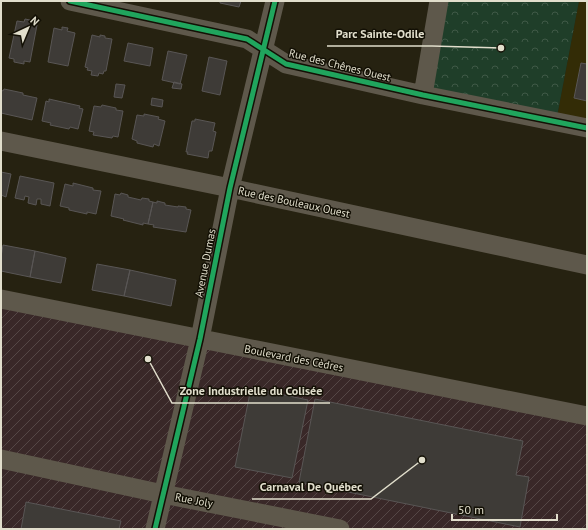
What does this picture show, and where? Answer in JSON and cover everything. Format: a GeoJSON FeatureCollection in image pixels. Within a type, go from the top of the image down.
{"type":"FeatureCollection","features":[{"type":"Feature","properties":{"kind":"street","name":"Rue des Chênes Ouest"},"geometry":{"type":"LineString","coordinates":[[70,1],[100,4],[246,39],[286,64],[423,95],[587,128]]}},
{"type":"Feature","properties":{"kind":"street","name":"Avenue Dumas"},"geometry":{"type":"LineString","coordinates":[[155,529],[200,339],[230,188],[275,1]]}},
{"type":"Feature","properties":{"kind":"street"},"geometry":{"type":"LineString","coordinates":[[423,95],[439,1]]}},
{"type":"Feature","properties":{"kind":"street","name":"Rue des Bouleaux Ouest"},"geometry":{"type":"LineString","coordinates":[[1,141],[230,188],[587,265]]}},
{"type":"Feature","properties":{"kind":"street","name":"Boulevard des Cèdres"},"geometry":{"type":"LineString","coordinates":[[1,299],[587,416]]}},
{"type":"Feature","properties":{"kind":"street","name":"Rue Joly"},"geometry":{"type":"LineString","coordinates":[[1,459],[163,494],[340,529]]}},
{"type":"Feature","properties":{"kind":"shaded area"},"geometry":{"type":"Polygon","coordinates":[[[579,1],[587,1],[587,128],[556,122],[579,1]]]}},
{"type":"Feature","properties":{"kind":"shaded area"},"geometry":{"type":"Polygon","coordinates":[[[1,300],[587,419],[587,529],[1,529],[1,300]]]}},
{"type":"Feature","properties":{"kind":"green space"},"geometry":{"type":"Polygon","coordinates":[[[439,1],[579,1],[556,122],[423,95],[439,1]]]}},
{"type":"Feature","properties":{"kind":"building"},"geometry":{"type":"Polygon","coordinates":[[[220,1],[241,1],[239,7],[220,3],[220,1]]]}},
{"type":"Feature","properties":{"kind":"building"},"geometry":{"type":"Polygon","coordinates":[[[25,19],[30,20],[30,23],[37,25],[30,62],[24,61],[24,64],[14,62],[14,59],[9,58],[17,21],[24,22],[25,19]]]}},
{"type":"Feature","properties":{"kind":"building"},"geometry":{"type":"Polygon","coordinates":[[[62,27],[68,28],[67,31],[75,33],[68,66],[48,62],[54,28],[62,30],[62,27]]]}},
{"type":"Feature","properties":{"kind":"building"},"geometry":{"type":"Polygon","coordinates":[[[92,35],[100,37],[100,35],[105,36],[105,38],[112,39],[106,71],[104,71],[103,74],[99,73],[98,76],[91,75],[92,71],[87,70],[88,68],[85,67],[92,35]]]}},
{"type":"Feature","properties":{"kind":"building"},"geometry":{"type":"Polygon","coordinates":[[[128,43],[153,48],[150,66],[124,61],[128,43]]]}},
{"type":"Feature","properties":{"kind":"building"},"geometry":{"type":"Polygon","coordinates":[[[168,51],[187,55],[180,84],[162,80],[168,51]]]}},
{"type":"Feature","properties":{"kind":"building"},"geometry":{"type":"Polygon","coordinates":[[[209,57],[227,61],[220,95],[202,91],[209,57]]]}},
{"type":"Feature","properties":{"kind":"building"},"geometry":{"type":"Polygon","coordinates":[[[581,63],[587,64],[587,101],[574,98],[581,63]]]}},
{"type":"Feature","properties":{"kind":"building"},"geometry":{"type":"Polygon","coordinates":[[[174,82],[182,84],[181,89],[172,88],[174,82]]]}},
{"type":"Feature","properties":{"kind":"building"},"geometry":{"type":"Polygon","coordinates":[[[116,84],[125,85],[122,98],[114,97],[116,84]]]}},
{"type":"Feature","properties":{"kind":"building"},"geometry":{"type":"Polygon","coordinates":[[[4,89],[37,98],[32,120],[1,113],[1,90],[3,91],[4,89]]]}},
{"type":"Feature","properties":{"kind":"building"},"geometry":{"type":"Polygon","coordinates":[[[152,98],[163,100],[162,107],[151,105],[152,98]]]}},
{"type":"Feature","properties":{"kind":"building"},"geometry":{"type":"Polygon","coordinates":[[[49,99],[80,106],[79,108],[83,109],[78,129],[70,127],[69,129],[50,125],[51,123],[42,121],[46,101],[49,102],[49,99]]]}},
{"type":"Feature","properties":{"kind":"building"},"geometry":{"type":"Polygon","coordinates":[[[102,105],[123,111],[118,137],[113,136],[112,138],[93,135],[94,132],[89,131],[94,106],[101,107],[102,105]]]}},
{"type":"Feature","properties":{"kind":"building"},"geometry":{"type":"Polygon","coordinates":[[[144,114],[159,117],[158,119],[165,121],[159,146],[154,144],[153,147],[137,143],[137,141],[132,139],[137,115],[144,116],[144,114]]]}},
{"type":"Feature","properties":{"kind":"building"},"geometry":{"type":"Polygon","coordinates":[[[195,119],[215,123],[213,131],[216,132],[212,151],[209,151],[208,158],[187,154],[188,152],[186,152],[192,121],[195,121],[195,119]]]}},
{"type":"Feature","properties":{"kind":"building"},"geometry":{"type":"Polygon","coordinates":[[[1,172],[11,174],[6,197],[1,195],[1,172]]]}},
{"type":"Feature","properties":{"kind":"building"},"geometry":{"type":"Polygon","coordinates":[[[20,176],[54,183],[50,206],[41,204],[41,199],[37,199],[36,205],[28,203],[29,197],[25,196],[24,200],[15,198],[20,176]]]}},
{"type":"Feature","properties":{"kind":"building"},"geometry":{"type":"Polygon","coordinates":[[[73,183],[93,188],[93,190],[101,191],[96,214],[87,212],[87,214],[69,210],[69,208],[60,206],[65,184],[73,186],[73,183]]]}},
{"type":"Feature","properties":{"kind":"building"},"geometry":{"type":"Polygon","coordinates":[[[121,193],[128,195],[128,197],[141,200],[142,198],[149,199],[149,201],[153,202],[148,224],[143,223],[143,225],[111,216],[115,194],[120,195],[121,193]]]}},
{"type":"Feature","properties":{"kind":"building"},"geometry":{"type":"Polygon","coordinates":[[[157,201],[165,203],[165,205],[186,207],[186,209],[191,210],[186,232],[153,227],[154,225],[148,224],[153,202],[157,203],[157,201]]]}},
{"type":"Feature","properties":{"kind":"building"},"geometry":{"type":"Polygon","coordinates":[[[3,245],[35,251],[30,277],[1,271],[3,245]]]}},
{"type":"Feature","properties":{"kind":"building"},"geometry":{"type":"Polygon","coordinates":[[[35,251],[66,258],[61,283],[30,277],[35,251]]]}},
{"type":"Feature","properties":{"kind":"building"},"geometry":{"type":"Polygon","coordinates":[[[97,264],[130,270],[124,296],[92,290],[97,264]]]}},
{"type":"Feature","properties":{"kind":"building"},"geometry":{"type":"Polygon","coordinates":[[[130,270],[176,280],[171,306],[124,296],[130,270]]]}},
{"type":"Feature","properties":{"kind":"building"},"geometry":{"type":"Polygon","coordinates":[[[251,388],[308,400],[292,478],[235,467],[251,388]]]}},
{"type":"Feature","properties":{"kind":"building"},"geometry":{"type":"Polygon","coordinates":[[[315,399],[523,441],[516,475],[529,477],[520,527],[299,482],[315,399]]]}},
{"type":"Feature","properties":{"kind":"building"},"geometry":{"type":"Polygon","coordinates":[[[26,502],[121,521],[119,529],[21,529],[26,502]]]}},
{"type":"Feature","properties":{"kind":"cycle path"},"geometry":{"type":"LineString","coordinates":[[70,1],[247,39],[286,64],[423,95],[587,128]]}},
{"type":"Feature","properties":{"kind":"cycle path"},"geometry":{"type":"LineString","coordinates":[[155,529],[200,339],[230,188],[275,1]]}},
{"type":"Feature","properties":{"kind":"place","name":"Parc Sainte-Odile"},"geometry":{"type":"Point","coordinates":[501,48]}},
{"type":"Feature","properties":{"kind":"place","name":"Zone Industrielle du Colisée"},"geometry":{"type":"Point","coordinates":[148,359]}},
{"type":"Feature","properties":{"kind":"place","name":"Carnaval De Québec"},"geometry":{"type":"Point","coordinates":[422,460]}}]}
